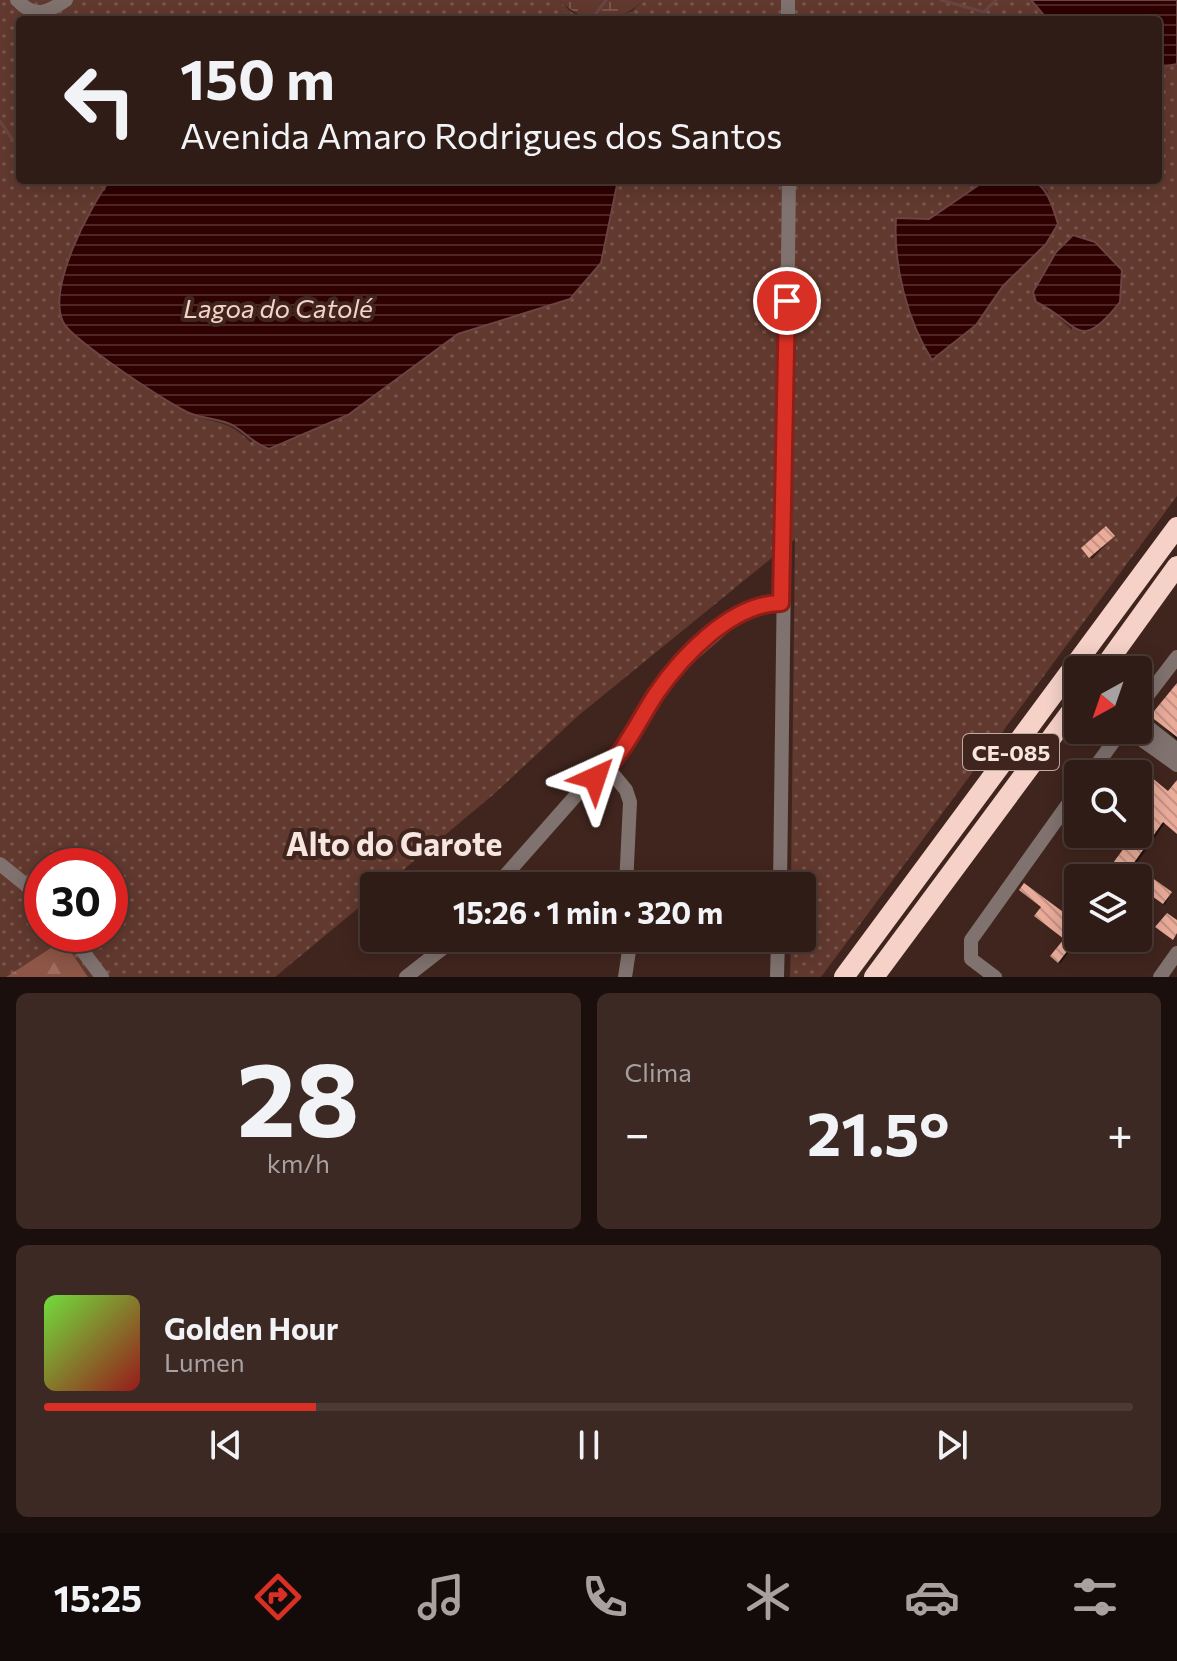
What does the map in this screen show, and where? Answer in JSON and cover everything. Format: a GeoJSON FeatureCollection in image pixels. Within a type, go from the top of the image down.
{"type":"FeatureCollection","features":[{"type":"Feature","properties":{"kind":"highway","name":"CE-085"},"geometry":{"type":"LineString","coordinates":[[844,977],[1177,527]]}},
{"type":"Feature","properties":{"kind":"highway"},"geometry":{"type":"LineString","coordinates":[[1116,656],[1177,566]]}},
{"type":"Feature","properties":{"kind":"highway","name":"CE-085"},"geometry":{"type":"LineString","coordinates":[[874,977],[1064,730]]}},
{"type":"Feature","properties":{"kind":"street"},"geometry":{"type":"LineString","coordinates":[[17,0],[29,10],[45,14],[66,0]]}},
{"type":"Feature","properties":{"kind":"street"},"geometry":{"type":"LineString","coordinates":[[780,872],[781,603],[789,184]]}},
{"type":"Feature","properties":{"kind":"street"},"geometry":{"type":"LineString","coordinates":[[508,872],[579,792],[608,768],[658,691],[706,640],[751,608],[781,603]]}},
{"type":"Feature","properties":{"kind":"street"},"geometry":{"type":"LineString","coordinates":[[1152,690],[1177,657]]}},
{"type":"Feature","properties":{"kind":"street"},"geometry":{"type":"LineString","coordinates":[[1152,730],[1177,750]]}},
{"type":"Feature","properties":{"kind":"street"},"geometry":{"type":"LineString","coordinates":[[1148,744],[1177,765]]}},
{"type":"Feature","properties":{"kind":"street"},"geometry":{"type":"LineString","coordinates":[[608,768],[626,790],[630,802],[627,872]]}},
{"type":"Feature","properties":{"kind":"street"},"geometry":{"type":"LineString","coordinates":[[995,977],[971,959],[971,940],[1064,810]]}},
{"type":"Feature","properties":{"kind":"street"},"geometry":{"type":"LineString","coordinates":[[0,864],[24,883]]}},
{"type":"Feature","properties":{"kind":"street"},"geometry":{"type":"LineString","coordinates":[[83,952],[102,977]]}},
{"type":"Feature","properties":{"kind":"street"},"geometry":{"type":"LineString","coordinates":[[406,977],[439,952]]}},
{"type":"Feature","properties":{"kind":"street"},"geometry":{"type":"LineString","coordinates":[[625,977],[630,952]]}},
{"type":"Feature","properties":{"kind":"street"},"geometry":{"type":"LineString","coordinates":[[777,977],[778,952]]}},
{"type":"Feature","properties":{"kind":"street"},"geometry":{"type":"LineString","coordinates":[[1160,977],[1177,953]]}},
{"type":"Feature","properties":{"kind":"green space"},"geometry":{"type":"Polygon","coordinates":[[[0,0],[559,0],[580,16],[16,16],[16,184],[108,184],[87,218],[77,338],[161,398],[200,418],[228,426],[250,442],[348,415],[458,334],[570,299],[601,263],[617,184],[980,184],[929,220],[897,218],[976,325],[1003,286],[1046,244],[1048,191],[1039,184],[1162,184],[1162,67],[1177,64],[1177,496],[821,977],[790,977],[791,952],[816,952],[816,872],[791,872],[795,539],[579,715],[494,794],[401,872],[360,872],[360,907],[275,977],[88,977],[71,952],[128,952],[128,848],[24,848],[24,952],[45,952],[6,977],[0,977],[0,0]],[[1072,236],[1056,252],[1038,281],[1048,308],[1072,330],[1072,236]]]}},
{"type":"Feature","properties":{"kind":"green space"},"geometry":{"type":"Polygon","coordinates":[[[559,0],[644,0],[619,16],[583,16],[559,0]]]}},
{"type":"Feature","properties":{"kind":"green space"},"geometry":{"type":"Polygon","coordinates":[[[644,0],[1031,0],[1045,16],[620,16],[644,0]]]}},
{"type":"Feature","properties":{"kind":"green space"},"geometry":{"type":"Polygon","coordinates":[[[45,952],[71,952],[88,977],[6,977],[45,952]]]}},
{"type":"Feature","properties":{"kind":"water"},"geometry":{"type":"Polygon","coordinates":[[[1031,0],[1177,0],[1177,64],[1162,67],[1162,16],[1045,16],[1031,0]]]}},
{"type":"Feature","properties":{"kind":"water","name":"Lagoa do Catolé"},"geometry":{"type":"Polygon","coordinates":[[[108,184],[617,184],[601,263],[570,299],[458,334],[348,415],[269,449],[229,424],[181,409],[102,357],[63,322],[60,307],[65,270],[92,209],[108,184]]]}},
{"type":"Feature","properties":{"kind":"water"},"geometry":{"type":"Polygon","coordinates":[[[980,184],[1038,184],[1047,195],[1058,224],[1046,244],[1003,286],[976,325],[932,360],[909,310],[899,273],[896,236],[896,218],[929,219],[980,184]]]}},
{"type":"Feature","properties":{"kind":"water"},"geometry":{"type":"Polygon","coordinates":[[[1073,235],[1095,242],[1122,270],[1120,302],[1095,328],[1086,331],[1078,330],[1036,302],[1033,292],[1056,252],[1073,235]]]}},
{"type":"Feature","properties":{"kind":"building"},"geometry":{"type":"Polygon","coordinates":[[[1106,526],[1115,536],[1089,558],[1081,548],[1106,526]]]}},
{"type":"Feature","properties":{"kind":"building"},"geometry":{"type":"Polygon","coordinates":[[[1177,683],[1177,737],[1152,718],[1177,683]]]}},
{"type":"Feature","properties":{"kind":"building"},"geometry":{"type":"Polygon","coordinates":[[[1152,778],[1168,791],[1177,780],[1177,834],[1163,822],[1152,837],[1152,778]]]}},
{"type":"Feature","properties":{"kind":"building"},"geometry":{"type":"Polygon","coordinates":[[[1124,848],[1144,848],[1133,864],[1112,864],[1124,848]]]}},
{"type":"Feature","properties":{"kind":"building"},"geometry":{"type":"Polygon","coordinates":[[[1152,878],[1172,892],[1163,904],[1152,896],[1152,878]]]}},
{"type":"Feature","properties":{"kind":"building"},"geometry":{"type":"Polygon","coordinates":[[[1024,883],[1064,913],[1064,939],[1034,916],[1041,907],[1019,890],[1024,883]]]}},
{"type":"Feature","properties":{"kind":"building"},"geometry":{"type":"Polygon","coordinates":[[[1167,913],[1177,920],[1177,933],[1173,940],[1155,927],[1167,913]]]}},
{"type":"Feature","properties":{"kind":"building"},"geometry":{"type":"Polygon","coordinates":[[[1064,939],[1064,952],[1066,952],[1058,963],[1050,956],[1064,939]]]}},
{"type":"Feature","properties":{"kind":"waterway"},"geometry":{"type":"LineString","coordinates":[[594,16],[606,0]]}},
{"type":"Feature","properties":{"kind":"waterway"},"geometry":{"type":"LineString","coordinates":[[941,0],[984,12],[996,0]]}},
{"type":"Feature","properties":{"kind":"waterway"},"geometry":{"type":"LineString","coordinates":[[0,121],[12,139],[16,140]]}},
{"type":"Feature","properties":{"kind":"waterway"},"geometry":{"type":"LineString","coordinates":[[99,184],[104,189]]}},
{"type":"Feature","properties":{"kind":"district","name":"Alto do Garote"},"geometry":{"type":"Point","coordinates":[394,843]}},
{"type":"Feature","properties":{"kind":"route"},"geometry":{"type":"LineString","coordinates":[[595,778],[608,768],[619,753],[658,691],[706,640],[751,608],[781,603],[787,301]]}}]}
